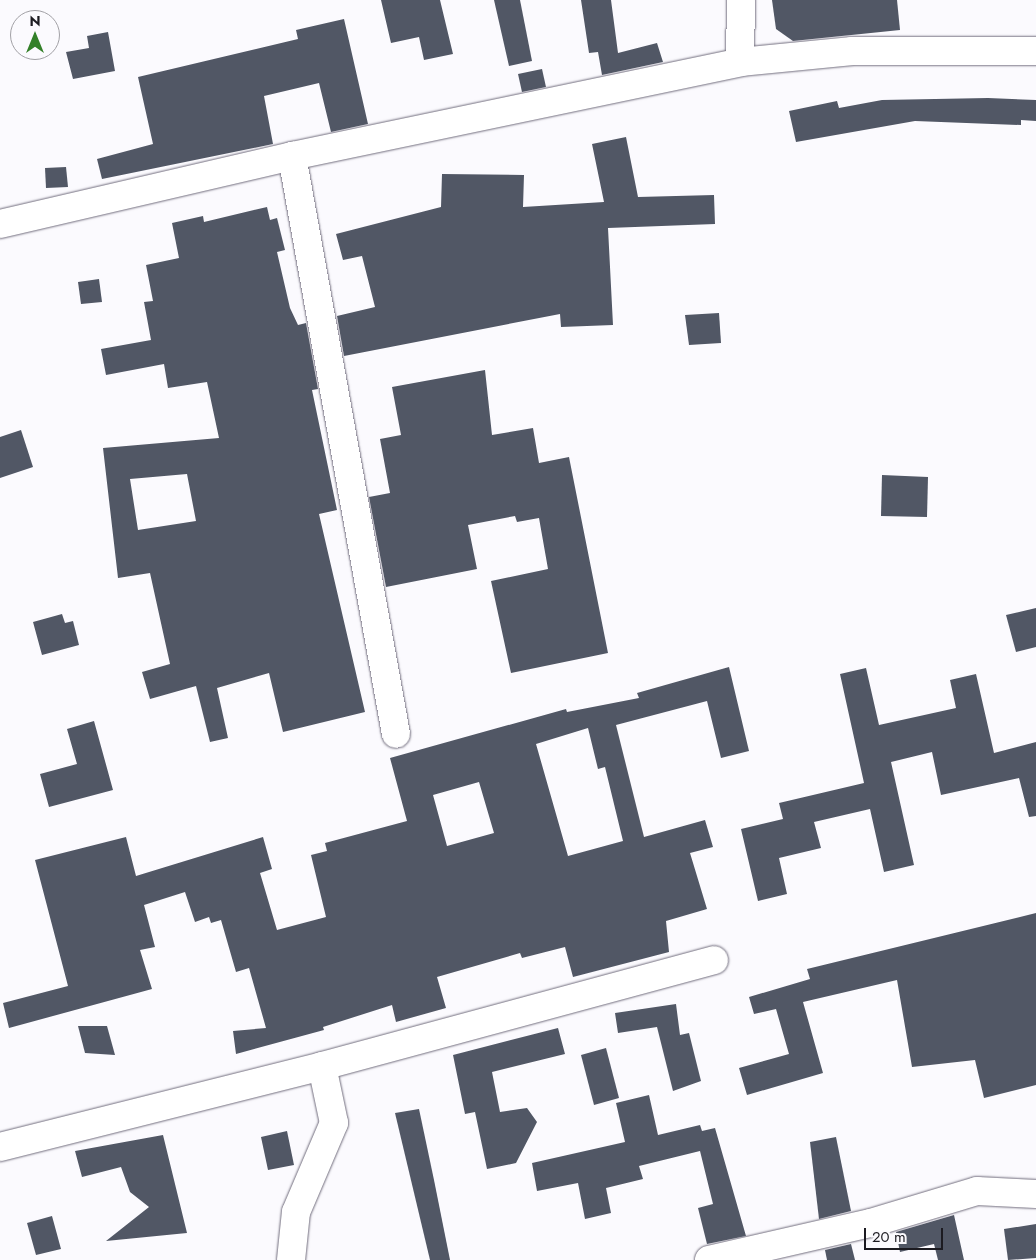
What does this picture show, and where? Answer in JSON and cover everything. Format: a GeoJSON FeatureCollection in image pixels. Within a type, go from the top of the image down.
{"type":"FeatureCollection","features":[{"type":"Feature","properties":{"kind":"street"},"geometry":{"type":"LineString","coordinates":[[740,62],[741,0]]}},
{"type":"Feature","properties":{"kind":"street"},"geometry":{"type":"LineString","coordinates":[[0,224],[292,156],[740,62],[852,52],[1036,50]]}},
{"type":"Feature","properties":{"kind":"street"},"geometry":{"type":"LineString","coordinates":[[292,156],[396,734]]}},
{"type":"Feature","properties":{"kind":"street"},"geometry":{"type":"LineString","coordinates":[[0,1147],[322,1066],[714,960]]}},
{"type":"Feature","properties":{"kind":"street"},"geometry":{"type":"LineString","coordinates":[[292,1260],[296,1212],[334,1124],[322,1066]]}},
{"type":"Feature","properties":{"kind":"street"},"geometry":{"type":"LineString","coordinates":[[709,1260],[871,1223],[977,1191],[1036,1194]]}},
{"type":"Feature","properties":{"kind":"building"},"geometry":{"type":"Polygon","coordinates":[[[381,0],[440,0],[453,54],[424,60],[419,37],[391,43],[381,0]]]}},
{"type":"Feature","properties":{"kind":"building"},"geometry":{"type":"Polygon","coordinates":[[[494,0],[520,0],[532,61],[509,66],[494,0]]]}},
{"type":"Feature","properties":{"kind":"building"},"geometry":{"type":"Polygon","coordinates":[[[581,0],[611,0],[618,53],[657,43],[663,62],[602,75],[598,52],[589,53],[581,0]]]}},
{"type":"Feature","properties":{"kind":"building"},"geometry":{"type":"Polygon","coordinates":[[[772,0],[897,0],[900,30],[793,41],[776,29],[772,0]]]}},
{"type":"Feature","properties":{"kind":"building"},"geometry":{"type":"Polygon","coordinates":[[[344,19],[368,124],[331,132],[319,83],[264,96],[273,144],[102,179],[97,159],[153,144],[138,77],[298,39],[296,30],[344,19]]]}},
{"type":"Feature","properties":{"kind":"building"},"geometry":{"type":"Polygon","coordinates":[[[108,32],[115,71],[73,79],[66,52],[89,48],[87,36],[108,32]]]}},
{"type":"Feature","properties":{"kind":"building"},"geometry":{"type":"Polygon","coordinates":[[[542,69],[546,87],[522,92],[518,74],[542,69]]]}},
{"type":"Feature","properties":{"kind":"building"},"geometry":{"type":"Polygon","coordinates":[[[988,98],[1036,100],[1036,121],[1021,120],[1021,125],[915,121],[796,142],[789,111],[837,101],[839,108],[882,100],[988,98]]]}},
{"type":"Feature","properties":{"kind":"building"},"geometry":{"type":"Polygon","coordinates":[[[626,137],[638,197],[714,195],[715,224],[608,228],[613,325],[561,327],[560,314],[344,356],[337,316],[375,307],[362,256],[343,260],[336,234],[441,207],[442,174],[524,175],[523,207],[604,202],[592,144],[626,137]]]}},
{"type":"Feature","properties":{"kind":"building"},"geometry":{"type":"Polygon","coordinates":[[[66,167],[68,187],[46,188],[45,168],[66,167]]]}},
{"type":"Feature","properties":{"kind":"building"},"geometry":{"type":"Polygon","coordinates":[[[267,207],[270,220],[277,218],[285,250],[277,252],[290,308],[298,325],[306,323],[318,389],[312,390],[337,510],[319,514],[365,712],[283,732],[269,673],[217,688],[228,738],[210,742],[196,686],[150,699],[142,672],[170,664],[150,573],[118,578],[103,448],[219,438],[207,382],[168,388],[164,364],[106,375],[101,349],[151,340],[144,302],[153,301],[146,265],[179,258],[172,223],[203,216],[204,222],[267,207]],[[187,474],[130,479],[138,530],[196,521],[187,474]]]}},
{"type":"Feature","properties":{"kind":"building"},"geometry":{"type":"Polygon","coordinates":[[[99,279],[102,302],[81,304],[78,282],[99,279]]]}},
{"type":"Feature","properties":{"kind":"building"},"geometry":{"type":"Polygon","coordinates":[[[719,313],[721,343],[689,345],[685,315],[719,313]]]}},
{"type":"Feature","properties":{"kind":"building"},"geometry":{"type":"Polygon","coordinates":[[[485,370],[492,435],[533,428],[539,463],[569,457],[608,653],[511,673],[491,581],[548,569],[539,518],[517,522],[515,516],[468,525],[477,569],[386,587],[369,497],[390,493],[380,439],[401,435],[392,387],[485,370]]]}},
{"type":"Feature","properties":{"kind":"building"},"geometry":{"type":"Polygon","coordinates":[[[21,430],[33,467],[0,478],[0,437],[21,430]]]}},
{"type":"Feature","properties":{"kind":"building"},"geometry":{"type":"Polygon","coordinates":[[[882,475],[928,477],[927,517],[881,516],[882,475]]]}},
{"type":"Feature","properties":{"kind":"building"},"geometry":{"type":"Polygon","coordinates":[[[1036,608],[1036,647],[1016,652],[1006,615],[1036,608]]]}},
{"type":"Feature","properties":{"kind":"building"},"geometry":{"type":"Polygon","coordinates":[[[62,614],[65,623],[73,621],[79,645],[42,655],[33,622],[62,614]]]}},
{"type":"Feature","properties":{"kind":"building"},"geometry":{"type":"Polygon","coordinates":[[[729,667],[749,751],[721,758],[707,701],[616,725],[644,837],[705,820],[713,847],[690,853],[707,909],[666,921],[669,952],[573,977],[565,947],[522,958],[520,953],[437,977],[446,1008],[396,1022],[392,1005],[323,1027],[324,1030],[236,1054],[233,1031],[266,1028],[249,968],[236,972],[221,920],[211,923],[209,917],[195,922],[185,892],[144,905],[155,947],[140,950],[152,989],[9,1028],[3,1003],[68,986],[35,860],[126,837],[136,876],[263,837],[272,869],[260,873],[277,930],[326,917],[311,855],[327,851],[325,843],[407,821],[390,758],[566,709],[567,712],[639,698],[637,693],[729,667]],[[588,728],[536,744],[568,856],[623,841],[605,767],[598,769],[588,728]],[[479,782],[433,795],[447,846],[494,833],[479,782]]]}},
{"type":"Feature","properties":{"kind":"building"},"geometry":{"type":"Polygon","coordinates":[[[866,668],[879,725],[956,708],[950,680],[976,674],[994,753],[1036,742],[1036,816],[1029,817],[1019,778],[941,795],[932,752],[891,762],[914,865],[884,872],[870,809],[814,822],[821,848],[779,858],[787,894],[758,901],[741,829],[783,819],[779,803],[864,783],[840,674],[866,668]]]}},
{"type":"Feature","properties":{"kind":"building"},"geometry":{"type":"Polygon","coordinates":[[[94,721],[113,790],[49,807],[40,774],[77,764],[67,729],[94,721]]]}},
{"type":"Feature","properties":{"kind":"building"},"geometry":{"type":"Polygon","coordinates":[[[1036,913],[1036,1085],[984,1098],[975,1060],[912,1067],[897,980],[803,1002],[823,1073],[747,1095],[739,1068],[789,1054],[776,1009],[754,1014],[749,997],[810,979],[807,969],[1036,913]]]}},
{"type":"Feature","properties":{"kind":"building"},"geometry":{"type":"Polygon","coordinates":[[[676,1004],[680,1035],[689,1033],[701,1081],[673,1091],[657,1027],[618,1033],[615,1013],[676,1004]]]}},
{"type":"Feature","properties":{"kind":"building"},"geometry":{"type":"Polygon","coordinates":[[[78,1026],[107,1026],[115,1055],[85,1053],[78,1026]]]}},
{"type":"Feature","properties":{"kind":"building"},"geometry":{"type":"Polygon","coordinates":[[[558,1028],[565,1054],[492,1072],[500,1112],[527,1108],[537,1122],[516,1163],[487,1169],[475,1112],[465,1114],[453,1055],[558,1028]]]}},
{"type":"Feature","properties":{"kind":"building"},"geometry":{"type":"Polygon","coordinates":[[[606,1048],[619,1098],[594,1105],[581,1055],[606,1048]]]}},
{"type":"Feature","properties":{"kind":"building"},"geometry":{"type":"Polygon","coordinates":[[[649,1095],[658,1135],[700,1125],[702,1131],[715,1128],[746,1236],[707,1244],[698,1208],[713,1204],[700,1151],[639,1166],[643,1179],[606,1188],[611,1213],[585,1219],[578,1183],[537,1191],[532,1163],[625,1142],[616,1103],[649,1095]]]}},
{"type":"Feature","properties":{"kind":"building"},"geometry":{"type":"Polygon","coordinates":[[[419,1109],[450,1260],[430,1260],[395,1113],[419,1109]]]}},
{"type":"Feature","properties":{"kind":"building"},"geometry":{"type":"Polygon","coordinates":[[[287,1131],[294,1165],[268,1170],[261,1137],[287,1131]]]}},
{"type":"Feature","properties":{"kind":"building"},"geometry":{"type":"Polygon","coordinates":[[[163,1135],[187,1233],[106,1241],[149,1207],[130,1192],[121,1167],[82,1177],[75,1151],[163,1135]]]}},
{"type":"Feature","properties":{"kind":"building"},"geometry":{"type":"Polygon","coordinates":[[[836,1137],[851,1211],[819,1219],[810,1142],[836,1137]]]}},
{"type":"Feature","properties":{"kind":"building"},"geometry":{"type":"Polygon","coordinates":[[[954,1215],[964,1260],[938,1260],[934,1244],[900,1252],[896,1232],[954,1215]]]}},
{"type":"Feature","properties":{"kind":"building"},"geometry":{"type":"Polygon","coordinates":[[[52,1216],[61,1249],[36,1255],[27,1223],[52,1216]]]}},
{"type":"Feature","properties":{"kind":"building"},"geometry":{"type":"Polygon","coordinates":[[[1036,1224],[1036,1258],[1008,1260],[1004,1229],[1036,1224]]]}},
{"type":"Feature","properties":{"kind":"building"},"geometry":{"type":"Polygon","coordinates":[[[851,1244],[855,1260],[827,1260],[825,1250],[851,1244]]]}}]}
